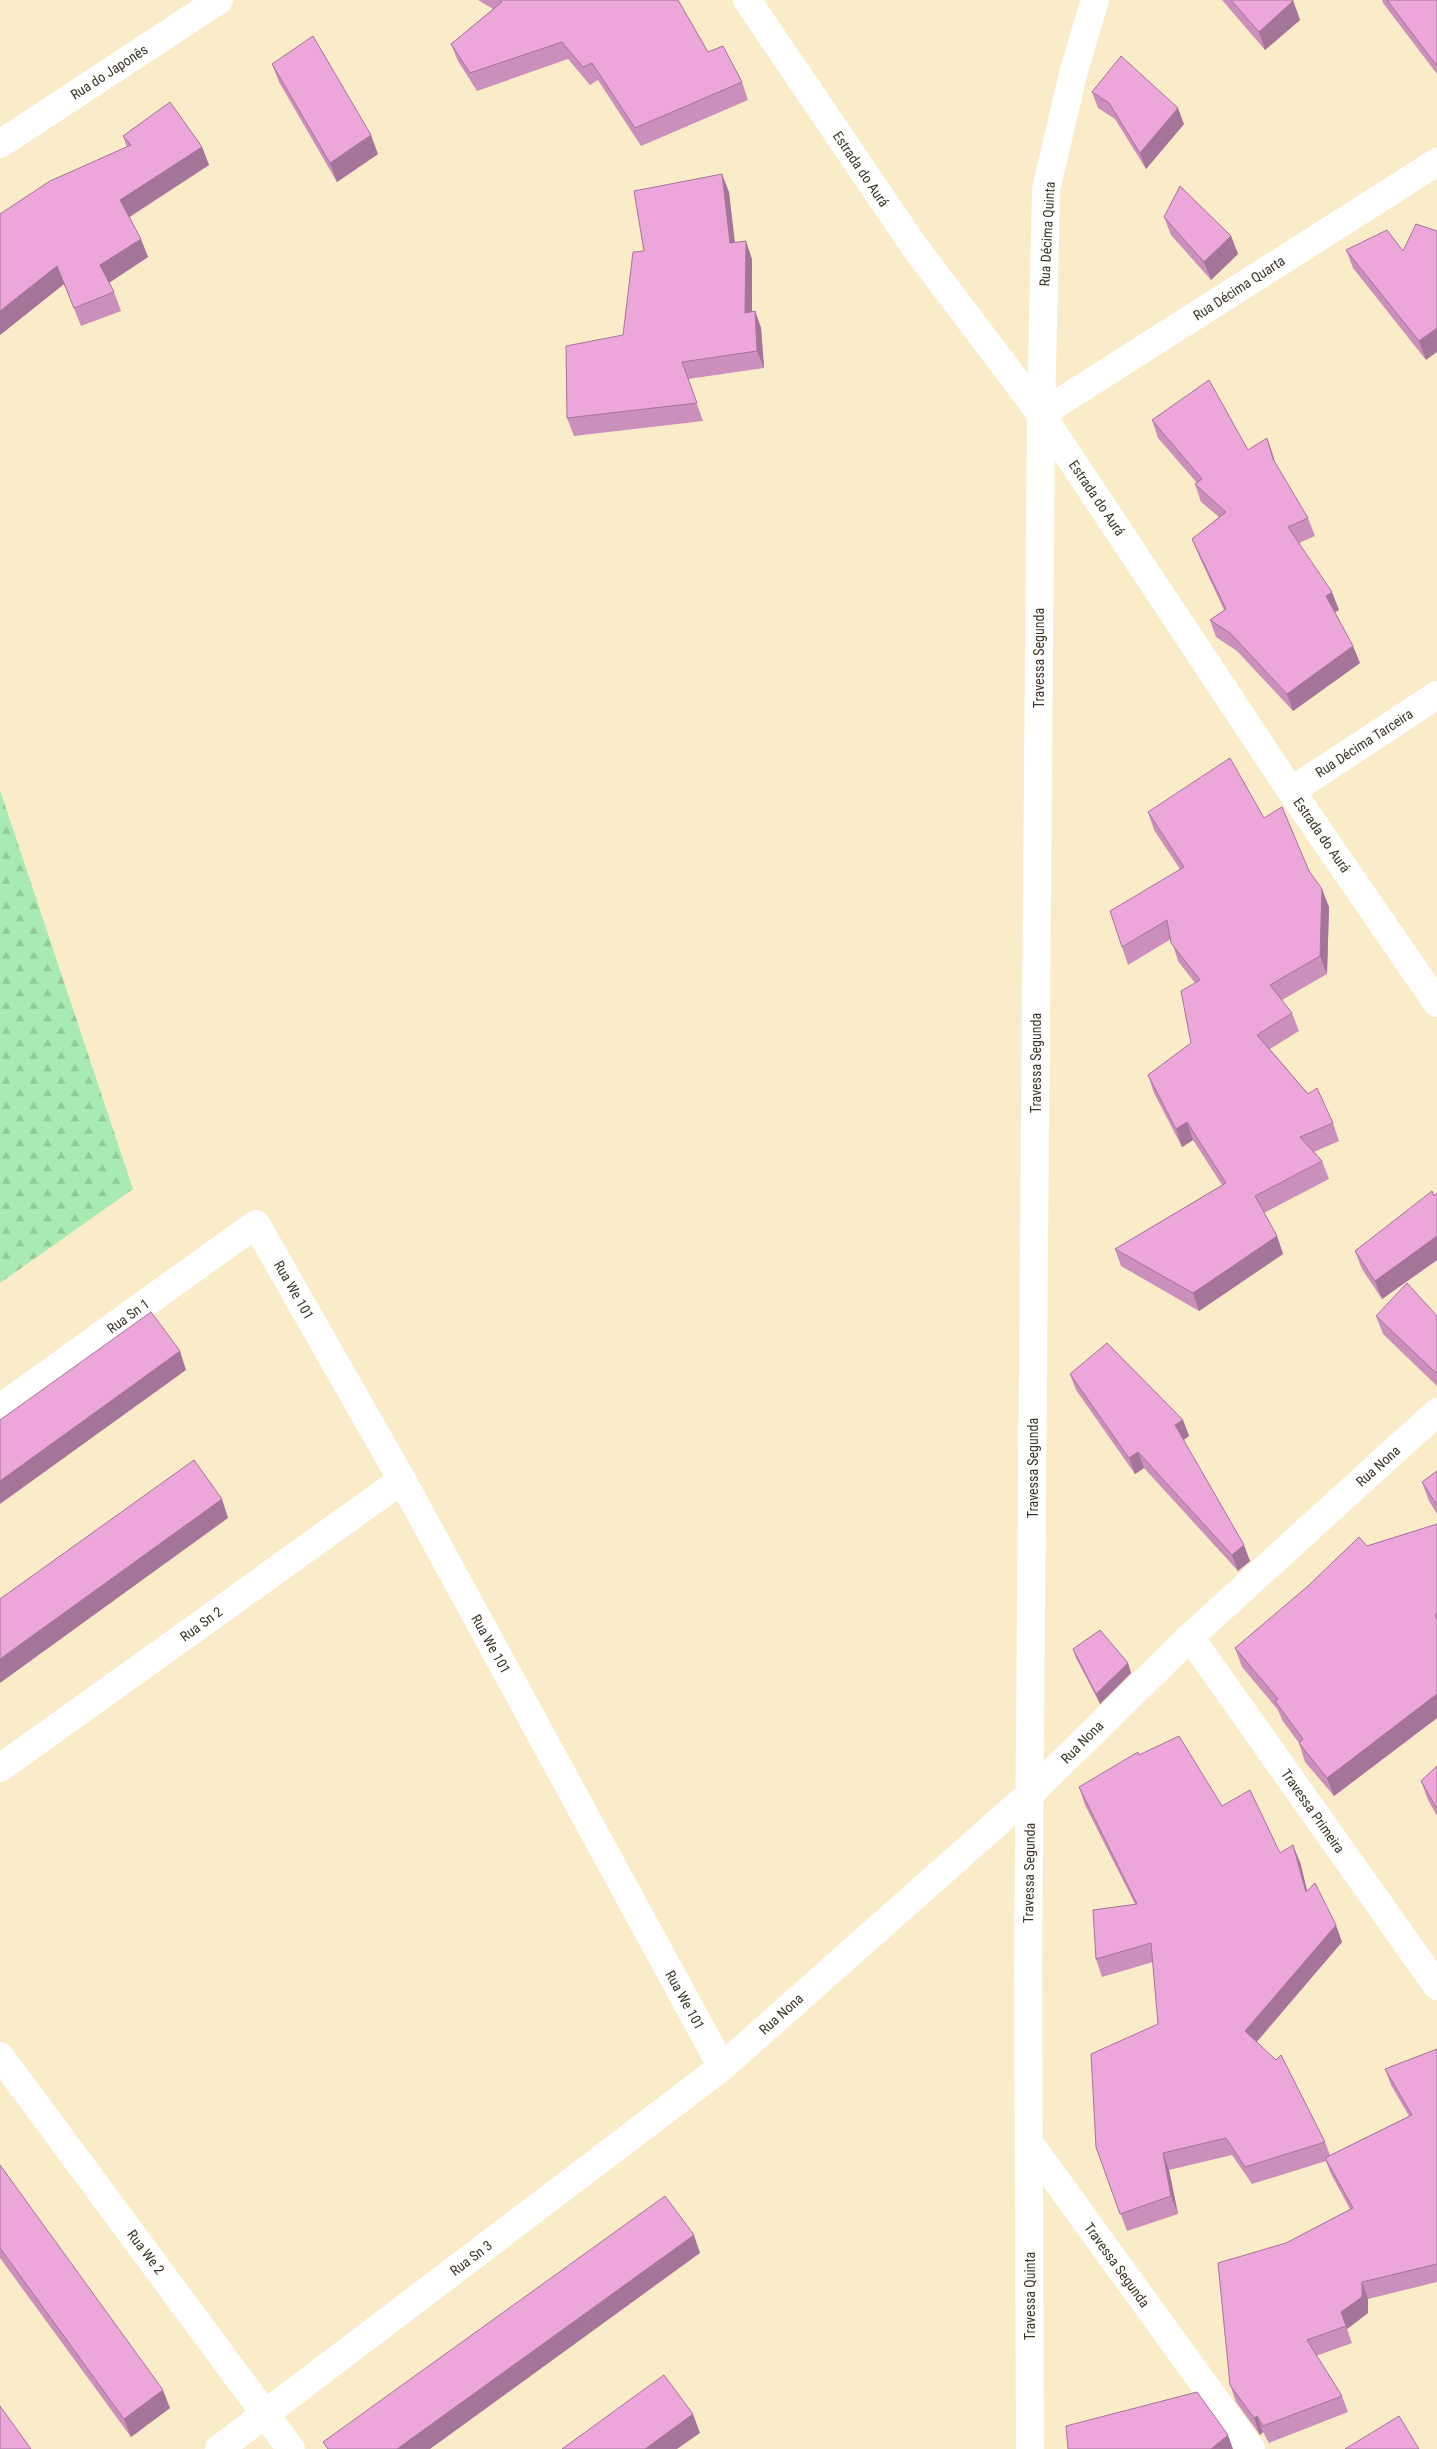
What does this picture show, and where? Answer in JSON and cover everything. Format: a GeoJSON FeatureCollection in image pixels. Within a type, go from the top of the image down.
{"type":"FeatureCollection","features":[{"type":"Feature","properties":{"kind":"street","name":"Rua do Japonês"},"geometry":{"type":"LineString","coordinates":[[0,144],[219,0]]}},
{"type":"Feature","properties":{"kind":"street","name":"Estrada do Aurá"},"geometry":{"type":"LineString","coordinates":[[747,0],[914,246],[1041,414],[1291,790],[1437,1003]]}},
{"type":"Feature","properties":{"kind":"street","name":"Rua Décima Quinta"},"geometry":{"type":"LineString","coordinates":[[1041,414],[1046,190],[1073,74],[1095,0]]}},
{"type":"Feature","properties":{"kind":"street","name":"Rua Décima Quarta"},"geometry":{"type":"LineString","coordinates":[[1041,414],[1437,162]]}},
{"type":"Feature","properties":{"kind":"street","name":"Travessa Segunda"},"geometry":{"type":"LineString","coordinates":[[1041,414],[1031,1793],[1028,1968],[1030,2144],[1252,2449]]}},
{"type":"Feature","properties":{"kind":"street","name":"Rua Décima Tarceira"},"geometry":{"type":"LineString","coordinates":[[1291,790],[1437,695]]}},
{"type":"Feature","properties":{"kind":"street","name":"Rua Sn 1"},"geometry":{"type":"LineString","coordinates":[[0,1408],[256,1224]]}},
{"type":"Feature","properties":{"kind":"street","name":"Rua We 101"},"geometry":{"type":"LineString","coordinates":[[256,1224],[402,1480],[722,2067]]}},
{"type":"Feature","properties":{"kind":"street","name":"Rua Nona"},"geometry":{"type":"LineString","coordinates":[[722,2067],[1031,1793],[1190,1637],[1437,1412]]}},
{"type":"Feature","properties":{"kind":"street","name":"Rua Sn 2"},"geometry":{"type":"LineString","coordinates":[[0,1768],[402,1480]]}},
{"type":"Feature","properties":{"kind":"street","name":"Travessa Primeira"},"geometry":{"type":"LineString","coordinates":[[1190,1637],[1437,1986]]}},
{"type":"Feature","properties":{"kind":"street","name":"Rua We 2"},"geometry":{"type":"LineString","coordinates":[[0,2056],[291,2449]]}},
{"type":"Feature","properties":{"kind":"street","name":"Rua Sn 3"},"geometry":{"type":"LineString","coordinates":[[219,2449],[722,2067]]}},
{"type":"Feature","properties":{"kind":"street","name":"Travessa Quinta"},"geometry":{"type":"LineString","coordinates":[[1030,2144],[1030,2449]]}},
{"type":"Feature","properties":{"kind":"green space"},"geometry":{"type":"Polygon","coordinates":[[[0,790],[133,1189],[0,1283],[0,790]]]}},
{"type":"Feature","properties":{"kind":"building"},"geometry":{"type":"Polygon","coordinates":[[[499,0],[678,0],[708,52],[723,46],[742,82],[635,128],[592,63],[583,67],[562,42],[470,73],[451,44],[502,2],[499,0]]]}},
{"type":"Feature","properties":{"kind":"building"},"geometry":{"type":"Polygon","coordinates":[[[1231,0],[1293,0],[1293,1],[1259,32],[1231,0]]]}},
{"type":"Feature","properties":{"kind":"building"},"geometry":{"type":"Polygon","coordinates":[[[1387,0],[1437,0],[1437,66],[1387,0]]]}},
{"type":"Feature","properties":{"kind":"building"},"geometry":{"type":"Polygon","coordinates":[[[313,36],[371,135],[330,163],[272,64],[313,36]]]}},
{"type":"Feature","properties":{"kind":"building"},"geometry":{"type":"Polygon","coordinates":[[[1121,56],[1178,108],[1140,153],[1109,103],[1092,92],[1121,56]]]}},
{"type":"Feature","properties":{"kind":"building"},"geometry":{"type":"Polygon","coordinates":[[[170,102],[202,147],[120,200],[141,239],[100,265],[114,292],[74,308],[57,266],[0,311],[0,214],[50,181],[131,145],[123,136],[170,102]]]}},
{"type":"Feature","properties":{"kind":"building"},"geometry":{"type":"Polygon","coordinates":[[[722,174],[730,243],[746,241],[745,313],[755,311],[757,351],[682,362],[697,403],[567,418],[566,346],[623,335],[633,252],[644,251],[634,191],[722,174]]]}},
{"type":"Feature","properties":{"kind":"building"},"geometry":{"type":"Polygon","coordinates":[[[1180,186],[1231,236],[1204,262],[1164,217],[1180,186]]]}},
{"type":"Feature","properties":{"kind":"building"},"geometry":{"type":"Polygon","coordinates":[[[1416,224],[1437,231],[1437,328],[1419,341],[1346,250],[1387,230],[1403,251],[1416,224]]]}},
{"type":"Feature","properties":{"kind":"building"},"geometry":{"type":"Polygon","coordinates":[[[1209,380],[1248,450],[1267,438],[1273,459],[1308,518],[1288,527],[1332,592],[1326,596],[1353,646],[1287,694],[1230,633],[1210,620],[1226,609],[1192,539],[1226,512],[1195,484],[1202,479],[1152,420],[1209,380]]]}},
{"type":"Feature","properties":{"kind":"building"},"geometry":{"type":"Polygon","coordinates":[[[1230,758],[1264,818],[1282,807],[1309,871],[1322,889],[1320,956],[1270,985],[1292,1013],[1257,1035],[1308,1094],[1317,1088],[1333,1123],[1300,1137],[1322,1161],[1255,1196],[1277,1236],[1193,1293],[1115,1249],[1226,1183],[1187,1122],[1176,1129],[1148,1075],[1191,1043],[1181,991],[1200,980],[1171,943],[1167,920],[1122,947],[1110,911],[1184,867],[1148,812],[1230,758]]]}},
{"type":"Feature","properties":{"kind":"building"},"geometry":{"type":"Polygon","coordinates":[[[1432,1191],[1434,1196],[1437,1193],[1437,1236],[1375,1281],[1355,1251],[1432,1191]]]}},
{"type":"Feature","properties":{"kind":"building"},"geometry":{"type":"Polygon","coordinates":[[[1407,1283],[1437,1316],[1436,1373],[1376,1316],[1407,1283]]]}},
{"type":"Feature","properties":{"kind":"building"},"geometry":{"type":"Polygon","coordinates":[[[151,1312],[180,1351],[0,1481],[0,1420],[151,1312]]]}},
{"type":"Feature","properties":{"kind":"building"},"geometry":{"type":"Polygon","coordinates":[[[1107,1343],[1183,1420],[1175,1425],[1244,1545],[1232,1555],[1138,1452],[1129,1458],[1070,1374],[1107,1343]]]}},
{"type":"Feature","properties":{"kind":"building"},"geometry":{"type":"Polygon","coordinates":[[[194,1460],[222,1499],[0,1659],[0,1599],[194,1460]]]}},
{"type":"Feature","properties":{"kind":"building"},"geometry":{"type":"Polygon","coordinates":[[[1437,1471],[1437,1505],[1422,1482],[1437,1471]]]}},
{"type":"Feature","properties":{"kind":"building"},"geometry":{"type":"Polygon","coordinates":[[[1437,1524],[1437,1613],[1435,1615],[1437,1620],[1437,1694],[1327,1778],[1299,1743],[1303,1739],[1275,1701],[1278,1699],[1235,1648],[1308,1586],[1359,1537],[1367,1546],[1437,1524]]]}},
{"type":"Feature","properties":{"kind":"building"},"geometry":{"type":"Polygon","coordinates":[[[1100,1630],[1128,1663],[1096,1694],[1073,1649],[1100,1630]]]}},
{"type":"Feature","properties":{"kind":"building"},"geometry":{"type":"Polygon","coordinates":[[[1179,1736],[1222,1806],[1250,1790],[1280,1853],[1293,1845],[1306,1892],[1315,1883],[1336,1925],[1245,2031],[1276,2060],[1281,2055],[1325,2142],[1245,2167],[1226,2138],[1163,2153],[1171,2196],[1120,2214],[1096,2147],[1091,2054],[1158,2024],[1151,1943],[1096,1959],[1093,1910],[1137,1904],[1079,1787],[1138,1752],[1139,1755],[1179,1736]]]}},
{"type":"Feature","properties":{"kind":"building"},"geometry":{"type":"Polygon","coordinates":[[[1437,1766],[1437,1809],[1421,1781],[1437,1766]]]}},
{"type":"Feature","properties":{"kind":"building"},"geometry":{"type":"Polygon","coordinates":[[[1437,2049],[1437,2264],[1362,2282],[1362,2297],[1341,2312],[1346,2326],[1307,2340],[1342,2396],[1263,2426],[1257,2416],[1254,2418],[1230,2385],[1218,2263],[1286,2243],[1353,2208],[1325,2158],[1412,2115],[1385,2069],[1437,2049]]]}},
{"type":"Feature","properties":{"kind":"building"},"geometry":{"type":"Polygon","coordinates":[[[0,2165],[163,2390],[124,2419],[0,2248],[0,2165]]]}},
{"type":"Feature","properties":{"kind":"building"},"geometry":{"type":"Polygon","coordinates":[[[665,2196],[694,2235],[397,2449],[328,2449],[323,2442],[665,2196]]]}},
{"type":"Feature","properties":{"kind":"building"},"geometry":{"type":"Polygon","coordinates":[[[664,2375],[693,2414],[645,2449],[562,2449],[664,2375]]]}},
{"type":"Feature","properties":{"kind":"building"},"geometry":{"type":"Polygon","coordinates":[[[1197,2392],[1228,2435],[1211,2449],[1068,2449],[1066,2426],[1197,2392]]]}},
{"type":"Feature","properties":{"kind":"building"},"geometry":{"type":"Polygon","coordinates":[[[0,2406],[31,2449],[0,2449],[0,2406]]]}},
{"type":"Feature","properties":{"kind":"building"},"geometry":{"type":"Polygon","coordinates":[[[1399,2416],[1419,2449],[1345,2449],[1399,2416]]]}}]}
